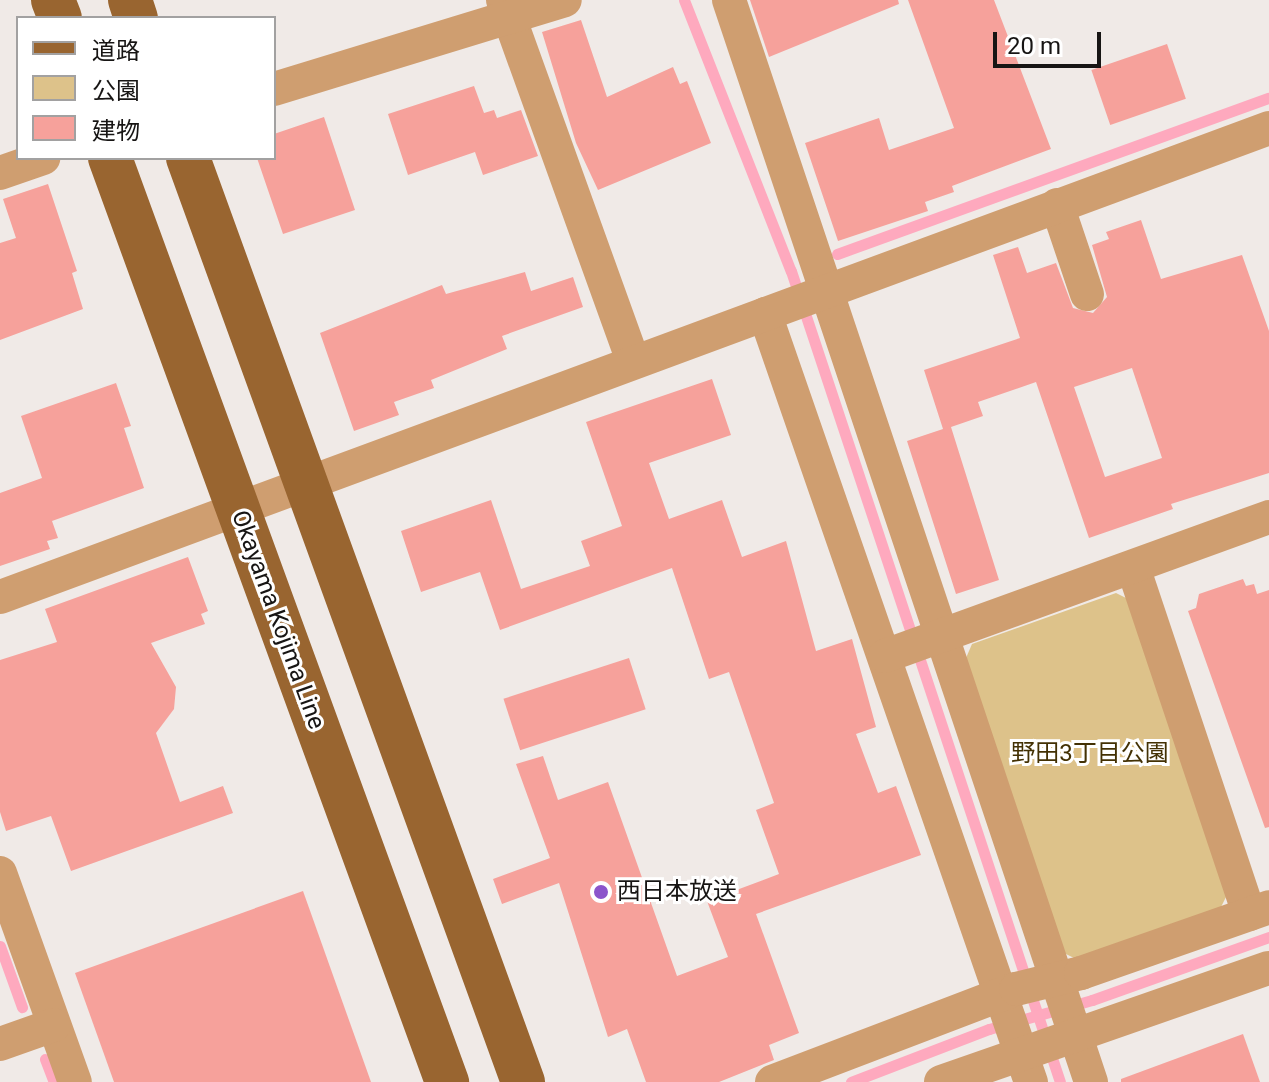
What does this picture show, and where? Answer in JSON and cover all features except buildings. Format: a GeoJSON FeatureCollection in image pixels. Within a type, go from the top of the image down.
{"type":"FeatureCollection","features":[{"type":"Feature","properties":{"kind":"main road","name":"Okayama Kojima Line"},"geometry":{"type":"LineString","coordinates":[[111,160],[447,1082]]}},
{"type":"Feature","properties":{"kind":"main road"},"geometry":{"type":"LineString","coordinates":[[189,160],[523,1082]]}},
{"type":"Feature","properties":{"kind":"street"},"geometry":{"type":"LineString","coordinates":[[276,88],[507,10],[565,0]]}},
{"type":"Feature","properties":{"kind":"street"},"geometry":{"type":"LineString","coordinates":[[729,0],[799,300],[916,645],[1038,1021]]}},
{"type":"Feature","properties":{"kind":"street"},"geometry":{"type":"LineString","coordinates":[[507,10],[633,361]]}},
{"type":"Feature","properties":{"kind":"street"},"geometry":{"type":"LineString","coordinates":[[0,597],[1269,128]]}},
{"type":"Feature","properties":{"kind":"street"},"geometry":{"type":"LineString","coordinates":[[0,173],[37,160]]}},
{"type":"Feature","properties":{"kind":"street"},"geometry":{"type":"LineString","coordinates":[[1057,205],[1087,294]]}},
{"type":"Feature","properties":{"kind":"street"},"geometry":{"type":"LineString","coordinates":[[799,300],[916,645],[1038,1021],[1091,1082]]}},
{"type":"Feature","properties":{"kind":"street"},"geometry":{"type":"LineString","coordinates":[[916,645],[1269,517]]}},
{"type":"Feature","properties":{"kind":"street"},"geometry":{"type":"LineString","coordinates":[[941,1082],[1038,1021],[1259,911],[1133,567]]}},
{"type":"Feature","properties":{"kind":"street"},"geometry":{"type":"LineString","coordinates":[[0,873],[75,1082]]}},
{"type":"Feature","properties":{"kind":"street"},"geometry":{"type":"LineString","coordinates":[[772,1082],[1269,968]]}},
{"type":"Feature","properties":{"kind":"street"},"geometry":{"type":"LineString","coordinates":[[0,1044],[54,1025]]}},
{"type":"Feature","properties":{"kind":"green space","name":"野田3丁目公園"},"geometry":{"type":"Polygon","coordinates":[[[1116,593],[1132,601],[1228,893],[1221,907],[1076,959],[1062,952],[966,658],[972,644],[1116,593]]]}},
{"type":"Feature","properties":{"kind":"waterway"},"geometry":{"type":"LineString","coordinates":[[684,0],[791,271],[1060,1082]]}},
{"type":"Feature","properties":{"kind":"waterway"},"geometry":{"type":"LineString","coordinates":[[837,254],[1269,98]]}},
{"type":"Feature","properties":{"kind":"waterway"},"geometry":{"type":"LineString","coordinates":[[851,1082],[989,1029],[1092,1000],[1269,937]]}},
{"type":"Feature","properties":{"kind":"waterway"},"geometry":{"type":"LineString","coordinates":[[0,946],[22,1007]]}},
{"type":"Feature","properties":{"kind":"waterway"},"geometry":{"type":"LineString","coordinates":[[45,1059],[54,1082]]}},
{"type":"Feature","properties":{"kind":"place","name":"西日本放送"},"geometry":{"type":"Point","coordinates":[601,892]}}]}
